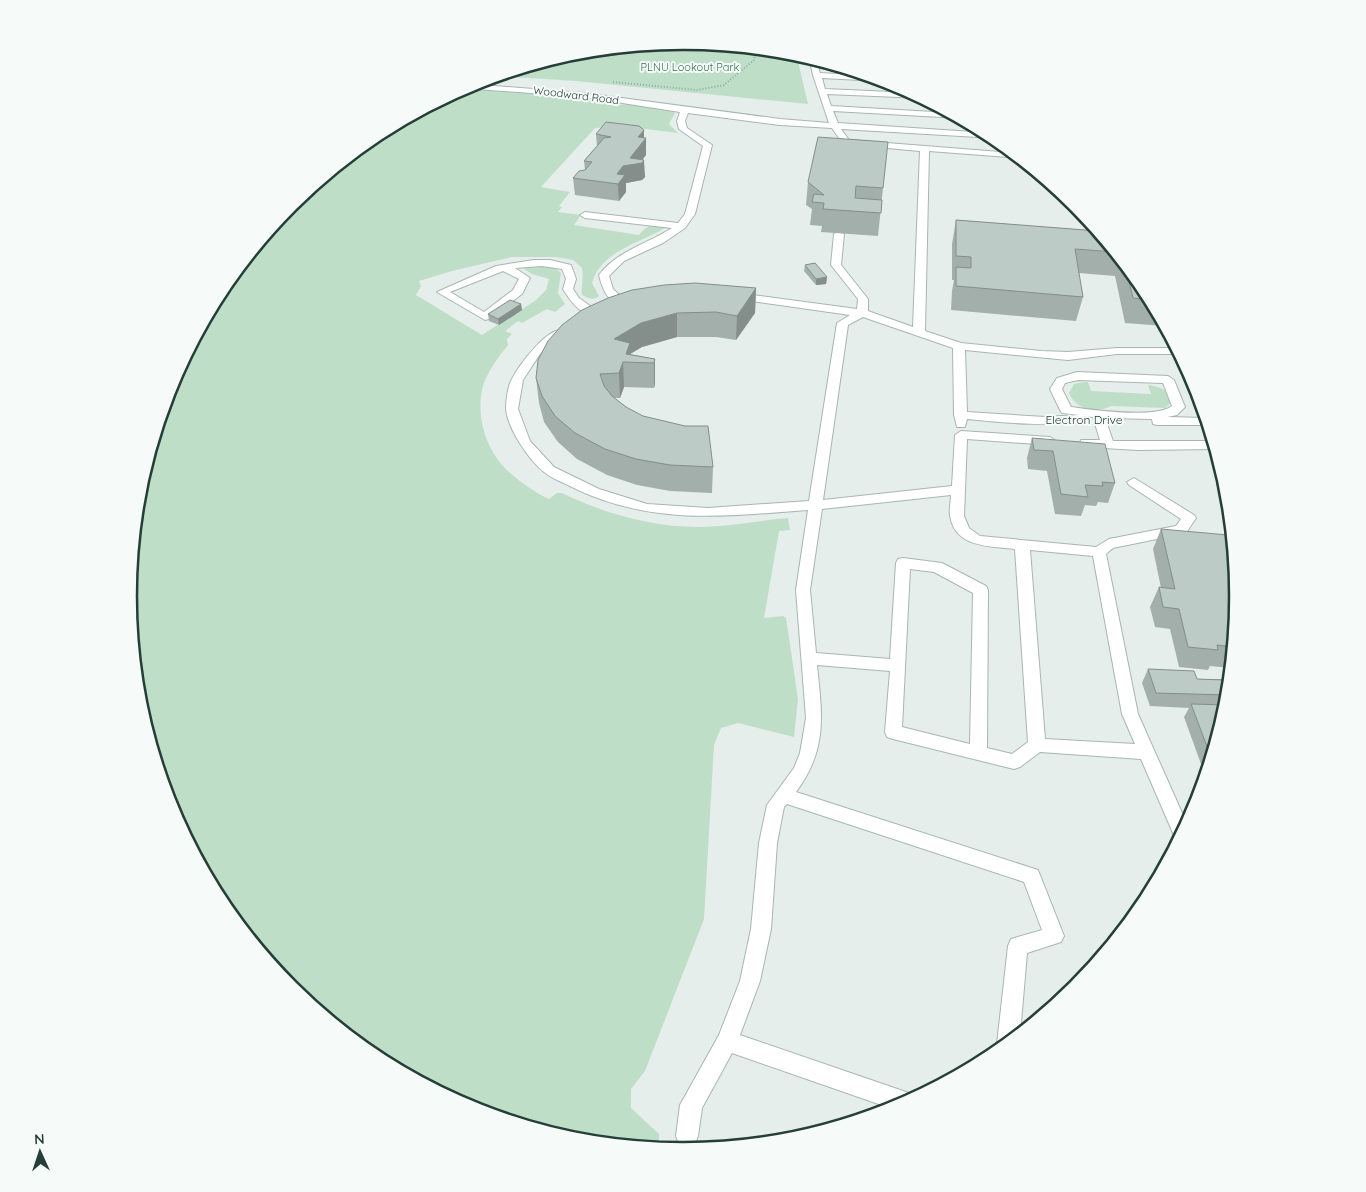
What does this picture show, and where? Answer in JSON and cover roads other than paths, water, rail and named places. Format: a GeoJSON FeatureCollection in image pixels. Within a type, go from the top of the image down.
{"type":"FeatureCollection","features":[{"type":"Feature","properties":{"kind":"street"},"geometry":{"type":"LineString","coordinates":[[814,66],[834,125],[840,138],[846,142],[1004,155]]}},
{"type":"Feature","properties":{"kind":"street"},"geometry":{"type":"LineString","coordinates":[[817,75],[853,77]]}},
{"type":"Feature","properties":{"kind":"street","name":"Woodward Road"},"geometry":{"type":"LineString","coordinates":[[485,87],[584,95],[746,119],[975,135]]}},
{"type":"Feature","properties":{"kind":"street"},"geometry":{"type":"LineString","coordinates":[[823,91],[899,95]]}},
{"type":"Feature","properties":{"kind":"street"},"geometry":{"type":"LineString","coordinates":[[828,108],[943,116]]}},
{"type":"Feature","properties":{"kind":"street"},"geometry":{"type":"LineString","coordinates":[[505,267],[525,278],[518,292],[484,317],[442,292],[505,267],[525,263],[553,263],[567,267],[571,279],[568,290],[589,316],[626,302],[608,290],[604,275],[620,259],[659,241],[681,226],[690,214],[708,145],[683,129],[681,121],[685,110]]}},
{"type":"Feature","properties":{"kind":"street"},"geometry":{"type":"LineString","coordinates":[[958,124],[959,134]]}},
{"type":"Feature","properties":{"kind":"street"},"geometry":{"type":"LineString","coordinates":[[919,331],[925,149]]}},
{"type":"Feature","properties":{"kind":"street"},"geometry":{"type":"LineString","coordinates":[[585,215],[681,226]]}},
{"type":"Feature","properties":{"kind":"street"},"geometry":{"type":"LineString","coordinates":[[839,234],[836,265],[863,299],[862,312]]}},
{"type":"Feature","properties":{"kind":"street"},"geometry":{"type":"LineString","coordinates":[[724,295],[862,312],[959,346],[1068,356],[1117,351],[1171,351]]}},
{"type":"Feature","properties":{"kind":"street"},"geometry":{"type":"LineString","coordinates":[[687,1136],[691,1105],[727,1041],[750,981],[761,928],[768,843],[776,806],[800,772],[809,753],[814,718],[803,590],[843,323],[862,312]]}},
{"type":"Feature","properties":{"kind":"street"},"geometry":{"type":"LineString","coordinates":[[569,327],[536,352],[517,380],[512,409],[524,442],[549,470],[594,492],[646,508],[708,513],[815,505],[958,490]]}},
{"type":"Feature","properties":{"kind":"street"},"geometry":{"type":"LineString","coordinates":[[959,346],[961,435],[957,516],[963,531],[977,540],[1099,552],[1109,544],[1181,530],[1189,518],[1134,482]]}},
{"type":"Feature","properties":{"kind":"street"},"geometry":{"type":"LineString","coordinates":[[1077,376],[1168,380],[1180,406],[1169,413],[1099,416],[1066,410],[1056,390],[1062,381],[1077,376]]}},
{"type":"Feature","properties":{"kind":"street","name":"Electron Drive"},"geometry":{"type":"LineString","coordinates":[[960,415],[1045,421],[1099,416],[1200,422]]}},
{"type":"Feature","properties":{"kind":"street"},"geometry":{"type":"LineString","coordinates":[[1099,416],[1108,444]]}},
{"type":"Feature","properties":{"kind":"street"},"geometry":{"type":"LineString","coordinates":[[961,435],[1138,446],[1207,445]]}},
{"type":"Feature","properties":{"kind":"street"},"geometry":{"type":"LineString","coordinates":[[1022,545],[1037,745]]}},
{"type":"Feature","properties":{"kind":"street"},"geometry":{"type":"LineString","coordinates":[[1099,552],[1130,714],[1178,825]]}},
{"type":"Feature","properties":{"kind":"street"},"geometry":{"type":"LineString","coordinates":[[978,753],[981,590],[938,567],[904,563],[893,732],[1014,762],[1037,745],[1146,752]]}},
{"type":"Feature","properties":{"kind":"street"},"geometry":{"type":"LineString","coordinates":[[810,658],[898,666]]}},
{"type":"Feature","properties":{"kind":"street"},"geometry":{"type":"LineString","coordinates":[[784,796],[1031,876],[1054,936],[1018,946],[1009,1033]]}},
{"type":"Feature","properties":{"kind":"street"},"geometry":{"type":"LineString","coordinates":[[727,1041],[894,1099]]}},
{"type":"Feature","properties":{"kind":"park label","name":"PLNU Lookout Park"},"geometry":{"type":"Point","coordinates":[690,67]}}]}
